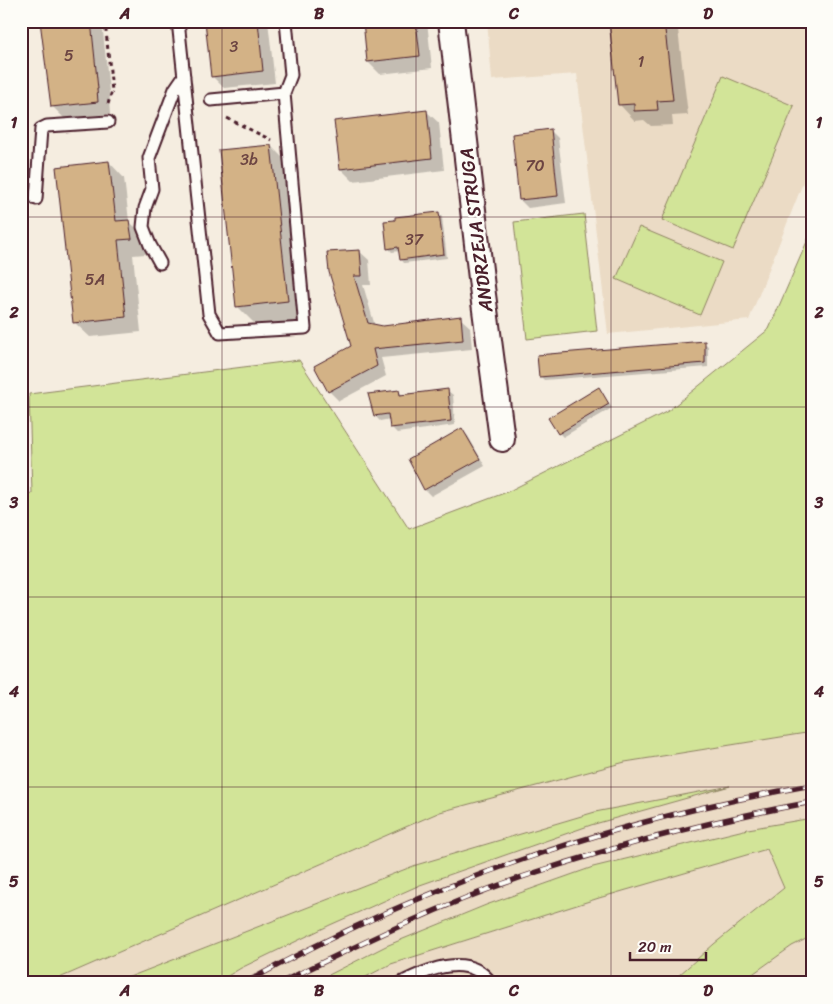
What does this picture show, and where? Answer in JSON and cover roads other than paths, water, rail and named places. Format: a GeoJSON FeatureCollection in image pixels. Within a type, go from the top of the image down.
{"type":"FeatureCollection","features":[{"type":"Feature","properties":{"kind":"street","name":"ANDRZEJA STRUGA"},"geometry":{"type":"LineString","coordinates":[[451,21],[482,287],[502,438]]}},
{"type":"Feature","properties":{"kind":"lane"},"geometry":{"type":"LineString","coordinates":[[178,21],[209,314],[220,333],[305,328],[284,93],[291,75],[286,21]]}},
{"type":"Feature","properties":{"kind":"lane"},"geometry":{"type":"LineString","coordinates":[[160,263],[144,229],[145,208],[152,189],[150,158],[175,89],[184,76]]}},
{"type":"Feature","properties":{"kind":"lane"},"geometry":{"type":"LineString","coordinates":[[211,100],[284,93]]}},
{"type":"Feature","properties":{"kind":"lane"},"geometry":{"type":"LineString","coordinates":[[36,198],[41,129],[47,126],[107,122]]}},
{"type":"Feature","properties":{"kind":"lane"},"geometry":{"type":"LineString","coordinates":[[401,983],[418,974],[456,964],[475,968],[491,983]]}},
{"type":"Feature","properties":{"kind":"railway"},"geometry":{"type":"LineString","coordinates":[[245,983],[312,948],[380,916],[520,860],[592,837],[665,817],[812,785]]}},
{"type":"Feature","properties":{"kind":"railway"},"geometry":{"type":"LineString","coordinates":[[280,983],[439,909],[504,883],[673,832],[812,802]]}}]}
